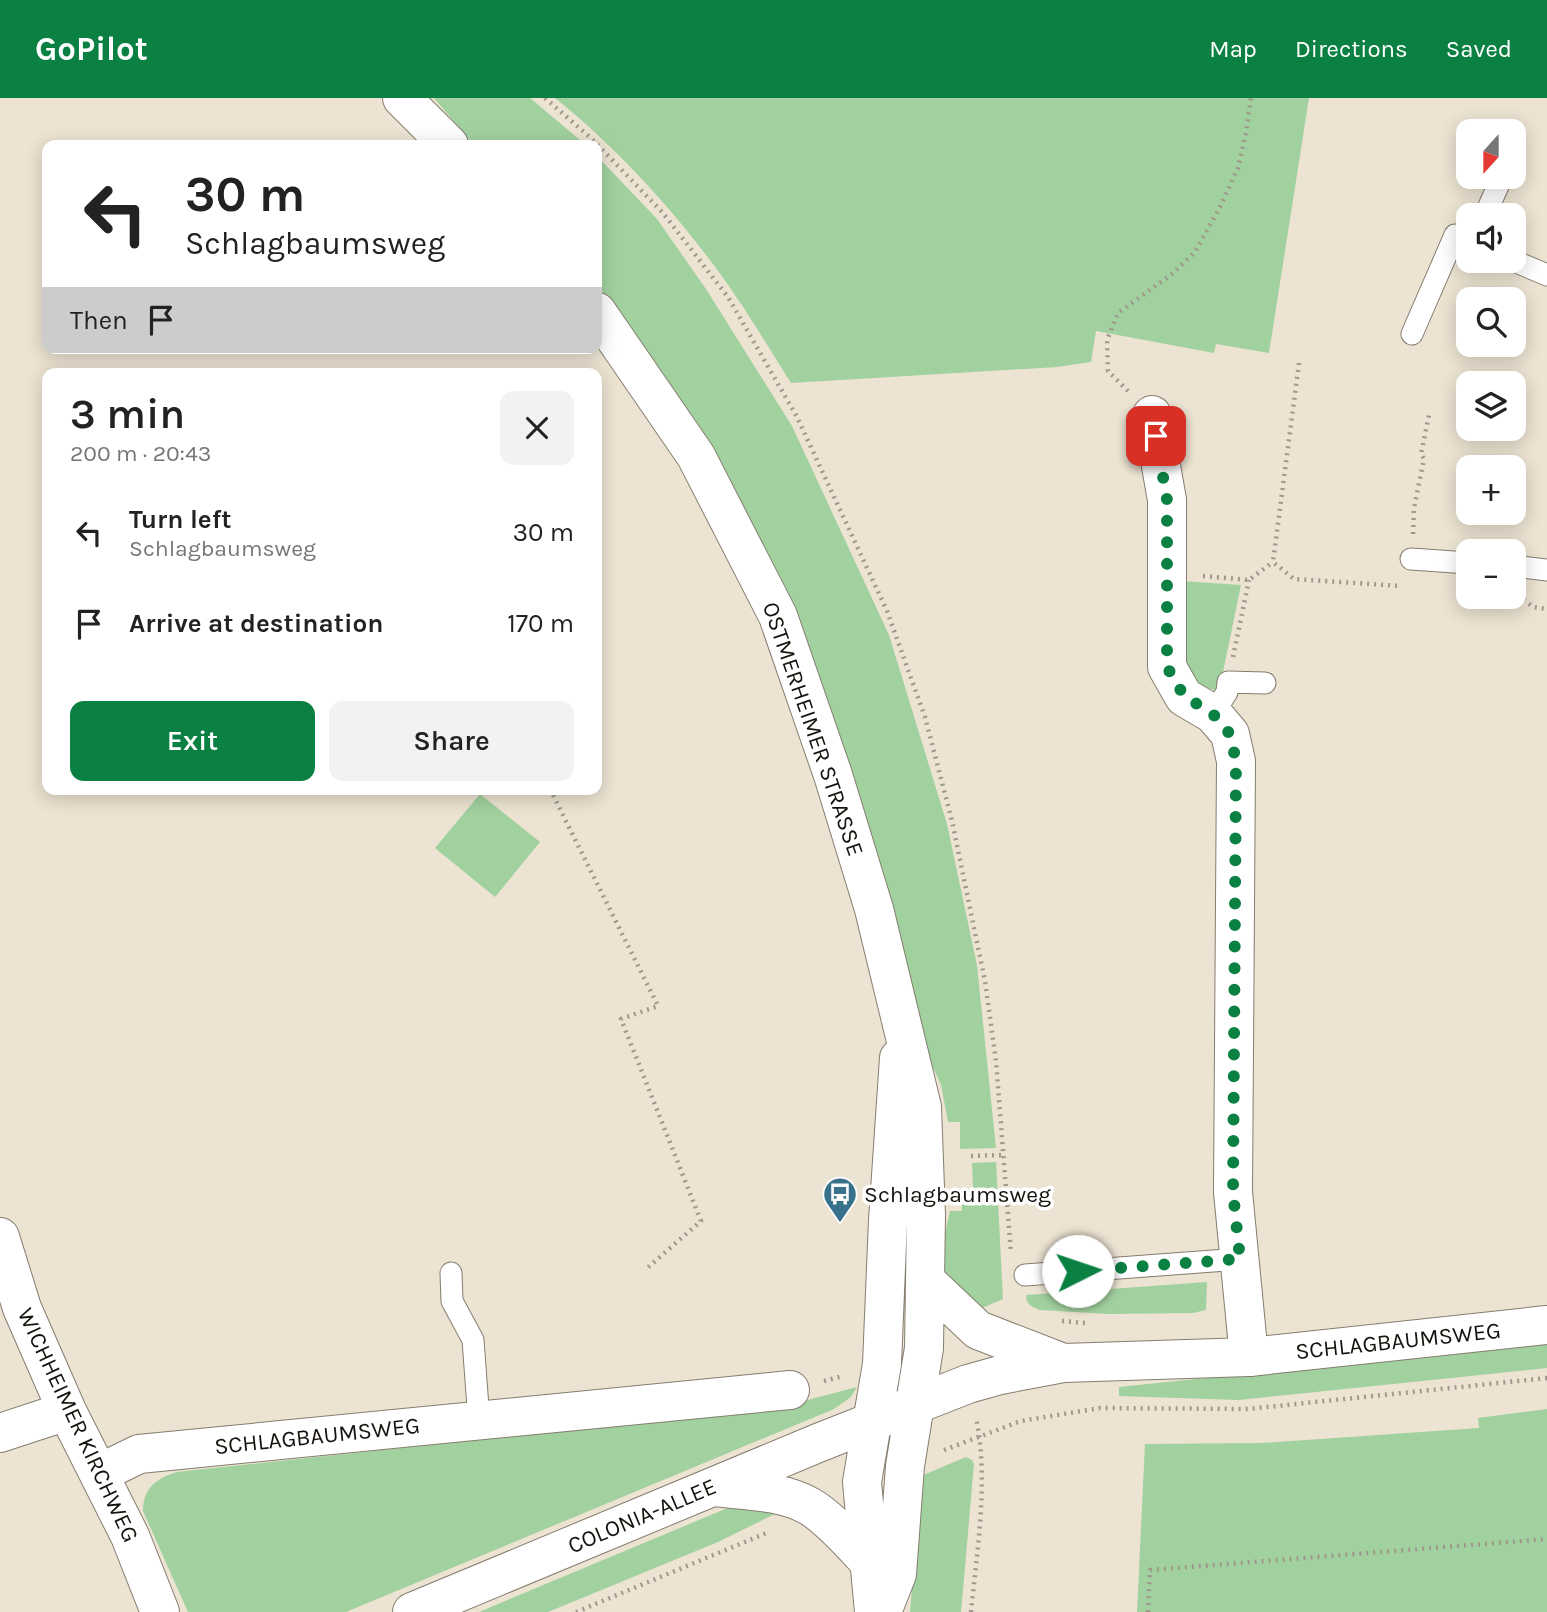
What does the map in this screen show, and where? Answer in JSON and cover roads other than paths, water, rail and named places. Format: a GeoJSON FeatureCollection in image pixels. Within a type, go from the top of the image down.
{"type":"FeatureCollection","features":[{"type":"Feature","properties":{"kind":"street"},"geometry":{"type":"LineString","coordinates":[[402,98],[444,140]]}},
{"type":"Feature","properties":{"kind":"street","name":"OSTMERHEIMER STRASSE"},"geometry":{"type":"LineString","coordinates":[[602,319],[696,456],[778,617],[833,775],[874,909],[922,1107],[925,1154],[924,1348],[905,1466],[897,1574],[881,1612]]}},
{"type":"Feature","properties":{"kind":"street"},"geometry":{"type":"LineString","coordinates":[[1152,415],[1167,500],[1167,667],[1184,696],[1221,698],[1236,761],[1233,1192],[1249,1357]]}},
{"type":"Feature","properties":{"kind":"street","name":"OSTMERHEIMER STRASSE"},"geometry":{"type":"LineString","coordinates":[[874,1612],[862,1482],[882,1364],[901,1021]]}},
{"type":"Feature","properties":{"kind":"street","name":"WICHHEIMER KIRCHWEG"},"geometry":{"type":"LineString","coordinates":[[0,1237],[22,1308],[67,1411],[130,1536],[160,1612]]}},
{"type":"Feature","properties":{"kind":"street"},"geometry":{"type":"LineString","coordinates":[[926,1281],[978,1330],[1063,1363]]}},
{"type":"Feature","properties":{"kind":"street","name":"SCHLAGBAUMSWEG"},"geometry":{"type":"LineString","coordinates":[[872,1422],[968,1384],[1063,1363],[1249,1357],[1547,1325]]}},
{"type":"Feature","properties":{"kind":"street","name":"SCHLAGBAUMSWEG"},"geometry":{"type":"LineString","coordinates":[[100,1473],[139,1454],[790,1390]]}},
{"type":"Feature","properties":{"kind":"street"},"geometry":{"type":"LineString","coordinates":[[0,1433],[67,1411]]}},
{"type":"Feature","properties":{"kind":"street","name":"COLONIA-ALLEE"},"geometry":{"type":"LineString","coordinates":[[412,1612],[872,1422]]}},
{"type":"Feature","properties":{"kind":"street"},"geometry":{"type":"LineString","coordinates":[[713,1487],[783,1496],[810,1506],[847,1538],[869,1562]]}},
{"type":"Feature","properties":{"kind":"lane"},"geometry":{"type":"LineString","coordinates":[[1412,334],[1456,235]]}},
{"type":"Feature","properties":{"kind":"lane"},"geometry":{"type":"LineString","coordinates":[[1526,266],[1547,275]]}},
{"type":"Feature","properties":{"kind":"lane"},"geometry":{"type":"LineString","coordinates":[[1411,559],[1456,562]]}},
{"type":"Feature","properties":{"kind":"lane"},"geometry":{"type":"LineString","coordinates":[[1526,567],[1547,570]]}},
{"type":"Feature","properties":{"kind":"lane"},"geometry":{"type":"LineString","coordinates":[[1221,698],[1265,683]]}},
{"type":"Feature","properties":{"kind":"lane"},"geometry":{"type":"LineString","coordinates":[[1018,1269],[1240,1259]]}},
{"type":"Feature","properties":{"kind":"lane"},"geometry":{"type":"LineString","coordinates":[[451,1273],[452,1301],[473,1340],[479,1420]]}},
{"type":"Feature","properties":{"kind":"place","name":"Schlagbaumsweg"},"geometry":{"type":"Point","coordinates":[840,1224]}}]}
